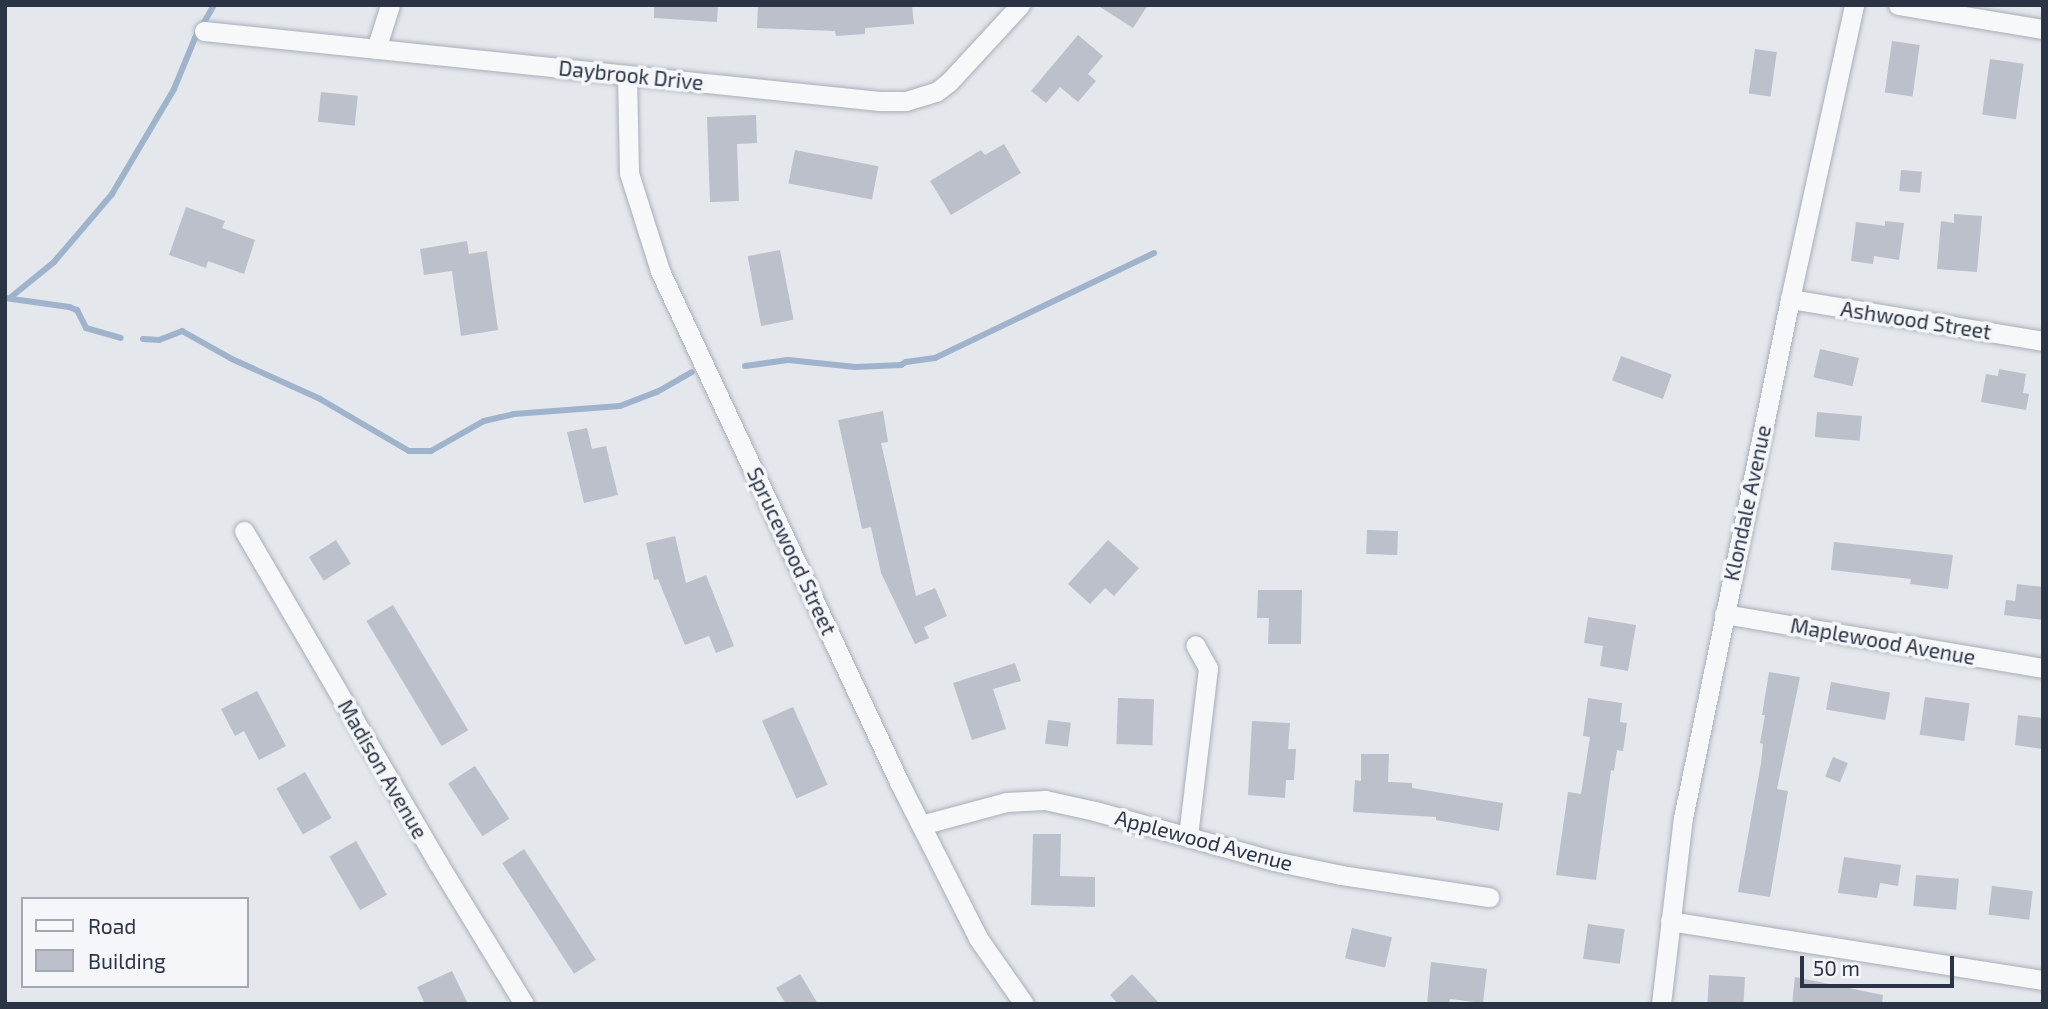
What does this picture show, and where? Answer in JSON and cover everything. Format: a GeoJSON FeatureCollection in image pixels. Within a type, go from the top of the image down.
{"type":"FeatureCollection","features":[{"type":"Feature","properties":{"kind":"street"},"geometry":{"type":"LineString","coordinates":[[376,49],[390,5]]}},
{"type":"Feature","properties":{"kind":"street","name":"Daybrook Drive"},"geometry":{"type":"LineString","coordinates":[[204,31],[879,101],[906,101],[936,92],[949,82],[1020,5]]}},
{"type":"Feature","properties":{"kind":"street","name":"Klondale Avenue"},"geometry":{"type":"LineString","coordinates":[[1661,1004],[1684,818],[1724,614],[1854,5]]}},
{"type":"Feature","properties":{"kind":"street"},"geometry":{"type":"LineString","coordinates":[[1898,5],[2043,29]]}},
{"type":"Feature","properties":{"kind":"street","name":"Sprucewood Street"},"geometry":{"type":"LineString","coordinates":[[628,75],[629,173],[660,271],[921,825],[978,938],[1024,1004]]}},
{"type":"Feature","properties":{"kind":"street","name":"Ashwood Street"},"geometry":{"type":"LineString","coordinates":[[1790,299],[2043,341]]}},
{"type":"Feature","properties":{"kind":"street","name":"Madison Avenue"},"geometry":{"type":"LineString","coordinates":[[244,531],[438,863],[524,1004]]}},
{"type":"Feature","properties":{"kind":"street","name":"Maplewood Avenue"},"geometry":{"type":"LineString","coordinates":[[1724,614],[2043,668]]}},
{"type":"Feature","properties":{"kind":"street"},"geometry":{"type":"LineString","coordinates":[[1188,836],[1208,668],[1195,645]]}},
{"type":"Feature","properties":{"kind":"street","name":"Applewood Avenue"},"geometry":{"type":"LineString","coordinates":[[921,825],[1006,802],[1045,800],[1274,861],[1341,875],[1489,897]]}},
{"type":"Feature","properties":{"kind":"street"},"geometry":{"type":"LineString","coordinates":[[1670,921],[2043,979]]}},
{"type":"Feature","properties":{"kind":"building"},"geometry":{"type":"Polygon","coordinates":[[[654,5],[718,5],[717,22],[654,18],[654,5]]]}},
{"type":"Feature","properties":{"kind":"building"},"geometry":{"type":"Polygon","coordinates":[[[758,5],[912,5],[914,24],[865,28],[865,34],[836,36],[835,31],[757,28],[758,5]]]}},
{"type":"Feature","properties":{"kind":"building"},"geometry":{"type":"Polygon","coordinates":[[[1097,5],[1148,5],[1133,28],[1097,5]]]}},
{"type":"Feature","properties":{"kind":"building"},"geometry":{"type":"Polygon","coordinates":[[[1078,35],[1103,56],[1088,74],[1096,81],[1078,102],[1060,87],[1046,103],[1031,91],[1078,35]]]}},
{"type":"Feature","properties":{"kind":"building"},"geometry":{"type":"Polygon","coordinates":[[[1892,41],[1920,45],[1912,96],[1885,92],[1892,41]]]}},
{"type":"Feature","properties":{"kind":"building"},"geometry":{"type":"Polygon","coordinates":[[[1755,49],[1777,52],[1771,97],[1749,94],[1755,49]]]}},
{"type":"Feature","properties":{"kind":"building"},"geometry":{"type":"Polygon","coordinates":[[[1990,59],[2024,64],[2016,119],[1982,114],[1990,59]]]}},
{"type":"Feature","properties":{"kind":"building"},"geometry":{"type":"Polygon","coordinates":[[[321,92],[358,96],[355,126],[318,122],[321,92]]]}},
{"type":"Feature","properties":{"kind":"building"},"geometry":{"type":"Polygon","coordinates":[[[756,115],[757,143],[737,144],[739,201],[710,202],[707,117],[756,115]]]}},
{"type":"Feature","properties":{"kind":"building"},"geometry":{"type":"Polygon","coordinates":[[[1004,144],[1021,173],[951,215],[930,181],[981,150],[985,155],[1004,144]]]}},
{"type":"Feature","properties":{"kind":"building"},"geometry":{"type":"Polygon","coordinates":[[[795,150],[878,166],[872,200],[789,183],[795,150]]]}},
{"type":"Feature","properties":{"kind":"building"},"geometry":{"type":"Polygon","coordinates":[[[1901,170],[1922,172],[1920,193],[1899,191],[1901,170]]]}},
{"type":"Feature","properties":{"kind":"building"},"geometry":{"type":"Polygon","coordinates":[[[186,207],[225,221],[222,228],[255,240],[244,274],[208,261],[206,268],[169,255],[186,207]]]}},
{"type":"Feature","properties":{"kind":"building"},"geometry":{"type":"Polygon","coordinates":[[[1954,214],[1982,216],[1977,272],[1937,269],[1941,221],[1954,223],[1954,214]]]}},
{"type":"Feature","properties":{"kind":"building"},"geometry":{"type":"Polygon","coordinates":[[[1885,221],[1904,223],[1899,260],[1874,256],[1873,264],[1851,261],[1856,222],[1885,226],[1885,221]]]}},
{"type":"Feature","properties":{"kind":"building"},"geometry":{"type":"Polygon","coordinates":[[[467,241],[469,254],[487,251],[498,330],[461,336],[452,271],[424,275],[420,249],[467,241]]]}},
{"type":"Feature","properties":{"kind":"building"},"geometry":{"type":"Polygon","coordinates":[[[780,250],[794,320],[761,326],[748,256],[780,250]]]}},
{"type":"Feature","properties":{"kind":"building"},"geometry":{"type":"Polygon","coordinates":[[[1820,349],[1859,358],[1852,386],[1813,377],[1820,349]]]}},
{"type":"Feature","properties":{"kind":"building"},"geometry":{"type":"Polygon","coordinates":[[[1621,356],[1672,374],[1663,399],[1612,380],[1621,356]]]}},
{"type":"Feature","properties":{"kind":"building"},"geometry":{"type":"Polygon","coordinates":[[[1999,369],[2026,374],[2023,393],[2029,394],[2026,410],[1981,402],[1986,374],[1998,376],[1999,369]]]}},
{"type":"Feature","properties":{"kind":"building"},"geometry":{"type":"Polygon","coordinates":[[[883,411],[888,442],[881,443],[916,596],[935,588],[947,616],[924,627],[929,638],[915,644],[881,573],[871,527],[862,529],[838,420],[883,411]]]}},
{"type":"Feature","properties":{"kind":"building"},"geometry":{"type":"Polygon","coordinates":[[[1817,412],[1862,416],[1860,441],[1815,437],[1817,412]]]}},
{"type":"Feature","properties":{"kind":"building"},"geometry":{"type":"Polygon","coordinates":[[[587,428],[592,449],[606,446],[618,495],[584,503],[567,432],[587,428]]]}},
{"type":"Feature","properties":{"kind":"building"},"geometry":{"type":"Polygon","coordinates":[[[1367,530],[1398,531],[1397,555],[1366,554],[1367,530]]]}},
{"type":"Feature","properties":{"kind":"building"},"geometry":{"type":"Polygon","coordinates":[[[675,536],[686,583],[706,575],[734,646],[716,653],[709,636],[685,645],[658,579],[654,580],[646,543],[675,536]]]}},
{"type":"Feature","properties":{"kind":"building"},"geometry":{"type":"Polygon","coordinates":[[[336,540],[351,564],[324,581],[309,557],[336,540]]]}},
{"type":"Feature","properties":{"kind":"building"},"geometry":{"type":"Polygon","coordinates":[[[1108,540],[1139,568],[1114,596],[1105,588],[1090,604],[1068,584],[1108,540]]]}},
{"type":"Feature","properties":{"kind":"building"},"geometry":{"type":"Polygon","coordinates":[[[1834,542],[1953,555],[1948,589],[1910,584],[1911,579],[1831,570],[1834,542]]]}},
{"type":"Feature","properties":{"kind":"building"},"geometry":{"type":"Polygon","coordinates":[[[2017,584],[2043,587],[2043,620],[2004,615],[2006,600],[2015,601],[2017,584]]]}},
{"type":"Feature","properties":{"kind":"building"},"geometry":{"type":"Polygon","coordinates":[[[1258,590],[1302,590],[1301,644],[1268,644],[1269,618],[1257,618],[1258,590]]]}},
{"type":"Feature","properties":{"kind":"building"},"geometry":{"type":"Polygon","coordinates":[[[393,605],[468,730],[442,746],[366,621],[393,605]]]}},
{"type":"Feature","properties":{"kind":"building"},"geometry":{"type":"Polygon","coordinates":[[[1588,617],[1636,625],[1628,671],[1600,666],[1603,646],[1584,643],[1588,617]]]}},
{"type":"Feature","properties":{"kind":"building"},"geometry":{"type":"Polygon","coordinates":[[[1015,663],[1021,681],[993,689],[1006,729],[972,740],[953,683],[1015,663]]]}},
{"type":"Feature","properties":{"kind":"building"},"geometry":{"type":"Polygon","coordinates":[[[1769,672],[1800,677],[1777,789],[1788,791],[1770,897],[1738,892],[1761,763],[1763,744],[1760,743],[1765,715],[1762,715],[1769,672]]]}},
{"type":"Feature","properties":{"kind":"building"},"geometry":{"type":"Polygon","coordinates":[[[1831,682],[1890,692],[1885,720],[1826,710],[1831,682]]]}},
{"type":"Feature","properties":{"kind":"building"},"geometry":{"type":"Polygon","coordinates":[[[257,691],[286,746],[259,760],[244,731],[235,736],[221,709],[257,691]]]}},
{"type":"Feature","properties":{"kind":"building"},"geometry":{"type":"Polygon","coordinates":[[[1925,697],[1970,703],[1964,741],[1920,735],[1925,697]]]}},
{"type":"Feature","properties":{"kind":"building"},"geometry":{"type":"Polygon","coordinates":[[[1118,698],[1154,699],[1152,745],[1116,744],[1118,698]]]}},
{"type":"Feature","properties":{"kind":"building"},"geometry":{"type":"Polygon","coordinates":[[[1588,698],[1622,703],[1620,722],[1627,723],[1623,751],[1617,750],[1614,771],[1611,770],[1596,880],[1556,875],[1568,792],[1581,794],[1590,737],[1583,736],[1588,698]]]}},
{"type":"Feature","properties":{"kind":"building"},"geometry":{"type":"Polygon","coordinates":[[[793,707],[828,785],[797,798],[762,721],[793,707]]]}},
{"type":"Feature","properties":{"kind":"building"},"geometry":{"type":"Polygon","coordinates":[[[2018,715],[2043,718],[2043,749],[2015,745],[2018,715]]]}},
{"type":"Feature","properties":{"kind":"building"},"geometry":{"type":"Polygon","coordinates":[[[1048,720],[1071,723],[1068,747],[1045,744],[1048,720]]]}},
{"type":"Feature","properties":{"kind":"building"},"geometry":{"type":"Polygon","coordinates":[[[1252,721],[1290,723],[1288,749],[1296,749],[1294,780],[1286,780],[1285,798],[1248,795],[1252,721]]]}},
{"type":"Feature","properties":{"kind":"building"},"geometry":{"type":"Polygon","coordinates":[[[1361,754],[1389,754],[1388,782],[1412,783],[1412,788],[1503,803],[1499,831],[1436,820],[1436,817],[1353,812],[1355,780],[1361,781],[1361,754]]]}},
{"type":"Feature","properties":{"kind":"building"},"geometry":{"type":"Polygon","coordinates":[[[1833,757],[1848,763],[1840,782],[1825,776],[1833,757]]]}},
{"type":"Feature","properties":{"kind":"building"},"geometry":{"type":"Polygon","coordinates":[[[475,766],[509,819],[482,836],[448,783],[475,766]]]}},
{"type":"Feature","properties":{"kind":"building"},"geometry":{"type":"Polygon","coordinates":[[[305,772],[332,818],[303,834],[276,788],[305,772]]]}},
{"type":"Feature","properties":{"kind":"building"},"geometry":{"type":"Polygon","coordinates":[[[1033,834],[1061,834],[1060,876],[1095,877],[1095,907],[1031,905],[1033,834]]]}},
{"type":"Feature","properties":{"kind":"building"},"geometry":{"type":"Polygon","coordinates":[[[356,841],[387,895],[360,910],[329,856],[356,841]]]}},
{"type":"Feature","properties":{"kind":"building"},"geometry":{"type":"Polygon","coordinates":[[[524,849],[596,960],[574,974],[502,863],[524,849]]]}},
{"type":"Feature","properties":{"kind":"building"},"geometry":{"type":"Polygon","coordinates":[[[1844,857],[1901,865],[1898,886],[1880,883],[1877,898],[1838,893],[1844,857]]]}},
{"type":"Feature","properties":{"kind":"building"},"geometry":{"type":"Polygon","coordinates":[[[1916,875],[1959,879],[1956,910],[1913,906],[1916,875]]]}},
{"type":"Feature","properties":{"kind":"building"},"geometry":{"type":"Polygon","coordinates":[[[1992,886],[2033,891],[2029,920],[1988,915],[1992,886]]]}},
{"type":"Feature","properties":{"kind":"building"},"geometry":{"type":"Polygon","coordinates":[[[1588,924],[1625,929],[1620,964],[1583,959],[1588,924]]]}},
{"type":"Feature","properties":{"kind":"building"},"geometry":{"type":"Polygon","coordinates":[[[1352,928],[1392,937],[1385,967],[1345,958],[1352,928]]]}},
{"type":"Feature","properties":{"kind":"building"},"geometry":{"type":"Polygon","coordinates":[[[1431,962],[1487,969],[1483,1003],[1450,999],[1449,1004],[1427,1004],[1431,962]]]}},
{"type":"Feature","properties":{"kind":"building"},"geometry":{"type":"Polygon","coordinates":[[[452,971],[468,1004],[425,1004],[417,987],[452,971]]]}},
{"type":"Feature","properties":{"kind":"building"},"geometry":{"type":"Polygon","coordinates":[[[800,974],[818,1004],[786,1004],[776,988],[800,974]]]}},
{"type":"Feature","properties":{"kind":"building"},"geometry":{"type":"Polygon","coordinates":[[[1132,974],[1160,1004],[1118,1004],[1110,995],[1132,974]]]}},
{"type":"Feature","properties":{"kind":"building"},"geometry":{"type":"Polygon","coordinates":[[[1709,975],[1745,977],[1744,1004],[1707,1004],[1709,975]]]}},
{"type":"Feature","properties":{"kind":"building"},"geometry":{"type":"Polygon","coordinates":[[[1795,977],[1883,995],[1882,1004],[1792,1004],[1795,977]]]}},
{"type":"Feature","properties":{"kind":"waterway"},"geometry":{"type":"LineString","coordinates":[[11,297],[54,262],[112,194],[174,89],[195,38],[214,5]]}},
{"type":"Feature","properties":{"kind":"waterway"},"geometry":{"type":"LineString","coordinates":[[745,366],[788,360],[856,367],[901,365],[935,358],[1154,253]]}},
{"type":"Feature","properties":{"kind":"waterway"},"geometry":{"type":"LineString","coordinates":[[5,298],[69,307],[77,310],[86,328],[121,338]]}},
{"type":"Feature","properties":{"kind":"waterway"},"geometry":{"type":"LineString","coordinates":[[143,339],[159,340],[182,331],[232,359],[320,399],[409,451],[431,451],[484,421],[514,414],[620,406],[657,392],[692,372]]}}]}
